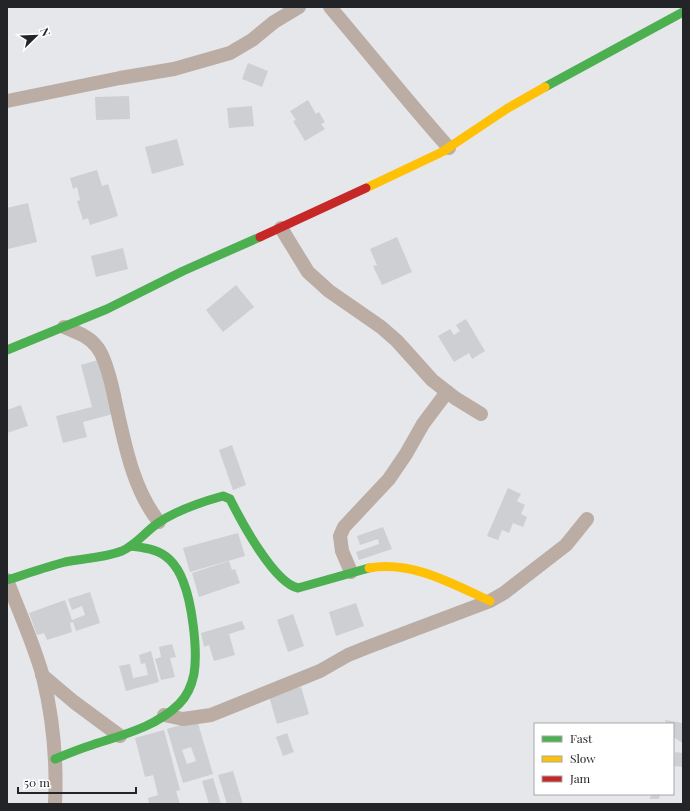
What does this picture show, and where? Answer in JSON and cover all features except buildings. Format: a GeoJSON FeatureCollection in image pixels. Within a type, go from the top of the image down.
{"type":"FeatureCollection","features":[{"type":"Feature","properties":{"kind":"street"},"geometry":{"type":"LineString","coordinates":[[7,101],[120,78],[174,69],[230,53],[252,40],[274,22],[299,7]]}},
{"type":"Feature","properties":{"kind":"street"},"geometry":{"type":"LineString","coordinates":[[330,7],[449,148]]}},
{"type":"Feature","properties":{"kind":"street"},"geometry":{"type":"LineString","coordinates":[[7,350],[64,327],[148,289],[183,270],[281,228],[442,152],[508,108],[683,12]]}},
{"type":"Feature","properties":{"kind":"street"},"geometry":{"type":"LineString","coordinates":[[281,228],[308,272],[329,291],[382,327],[398,341],[432,380],[447,392],[481,414]]}},
{"type":"Feature","properties":{"kind":"street"},"geometry":{"type":"LineString","coordinates":[[64,327],[86,336],[98,348],[103,358],[131,465],[150,510],[159,522]]}},
{"type":"Feature","properties":{"kind":"street"},"geometry":{"type":"LineString","coordinates":[[351,572],[342,551],[340,536],[344,527],[389,479],[406,454],[423,424],[447,392]]}},
{"type":"Feature","properties":{"kind":"street"},"geometry":{"type":"LineString","coordinates":[[54,804],[56,785],[55,760],[50,710],[42,675],[7,580],[66,562],[110,554],[131,546],[140,540],[159,522],[172,515],[219,496],[226,496],[230,500],[245,528],[278,575],[286,583],[293,587],[298,588],[361,568],[382,565],[404,567],[441,580],[490,601]]}},
{"type":"Feature","properties":{"kind":"street"},"geometry":{"type":"LineString","coordinates":[[164,715],[183,719],[211,715],[320,670],[348,655],[490,601],[504,593],[566,545],[586,519]]}},
{"type":"Feature","properties":{"kind":"street"},"geometry":{"type":"LineString","coordinates":[[55,760],[80,749],[120,736],[157,720],[180,703],[194,676],[195,661],[189,599],[185,585],[172,561],[164,554],[152,549],[131,546]]}},
{"type":"Feature","properties":{"kind":"street"},"geometry":{"type":"LineString","coordinates":[[42,675],[74,702],[120,736]]}},
{"type":"Feature","properties":{"kind":"traffic: fast"},"geometry":{"type":"LineString","coordinates":[[545,87],[683,12]]}},
{"type":"Feature","properties":{"kind":"traffic: fast"},"geometry":{"type":"LineString","coordinates":[[7,350],[107,309],[183,271],[260,237]]}},
{"type":"Feature","properties":{"kind":"traffic: fast"},"geometry":{"type":"LineString","coordinates":[[7,580],[65,562],[101,557],[122,551],[132,545],[153,526],[173,514],[223,496],[230,499],[259,550],[279,575],[289,584],[298,588],[369,568]]}},
{"type":"Feature","properties":{"kind":"traffic: fast"},"geometry":{"type":"LineString","coordinates":[[55,759],[82,748],[127,734],[160,719],[182,701],[192,682],[195,664],[195,640],[189,601],[181,575],[172,562],[161,553],[141,547],[131,546]]}},
{"type":"Feature","properties":{"kind":"traffic: slow"},"geometry":{"type":"LineString","coordinates":[[366,188],[442,152],[508,108],[545,87]]}},
{"type":"Feature","properties":{"kind":"traffic: slow"},"geometry":{"type":"LineString","coordinates":[[369,568],[385,566],[416,570],[447,581],[490,601]]}},
{"type":"Feature","properties":{"kind":"traffic: jam"},"geometry":{"type":"LineString","coordinates":[[260,237],[366,188]]}}]}
